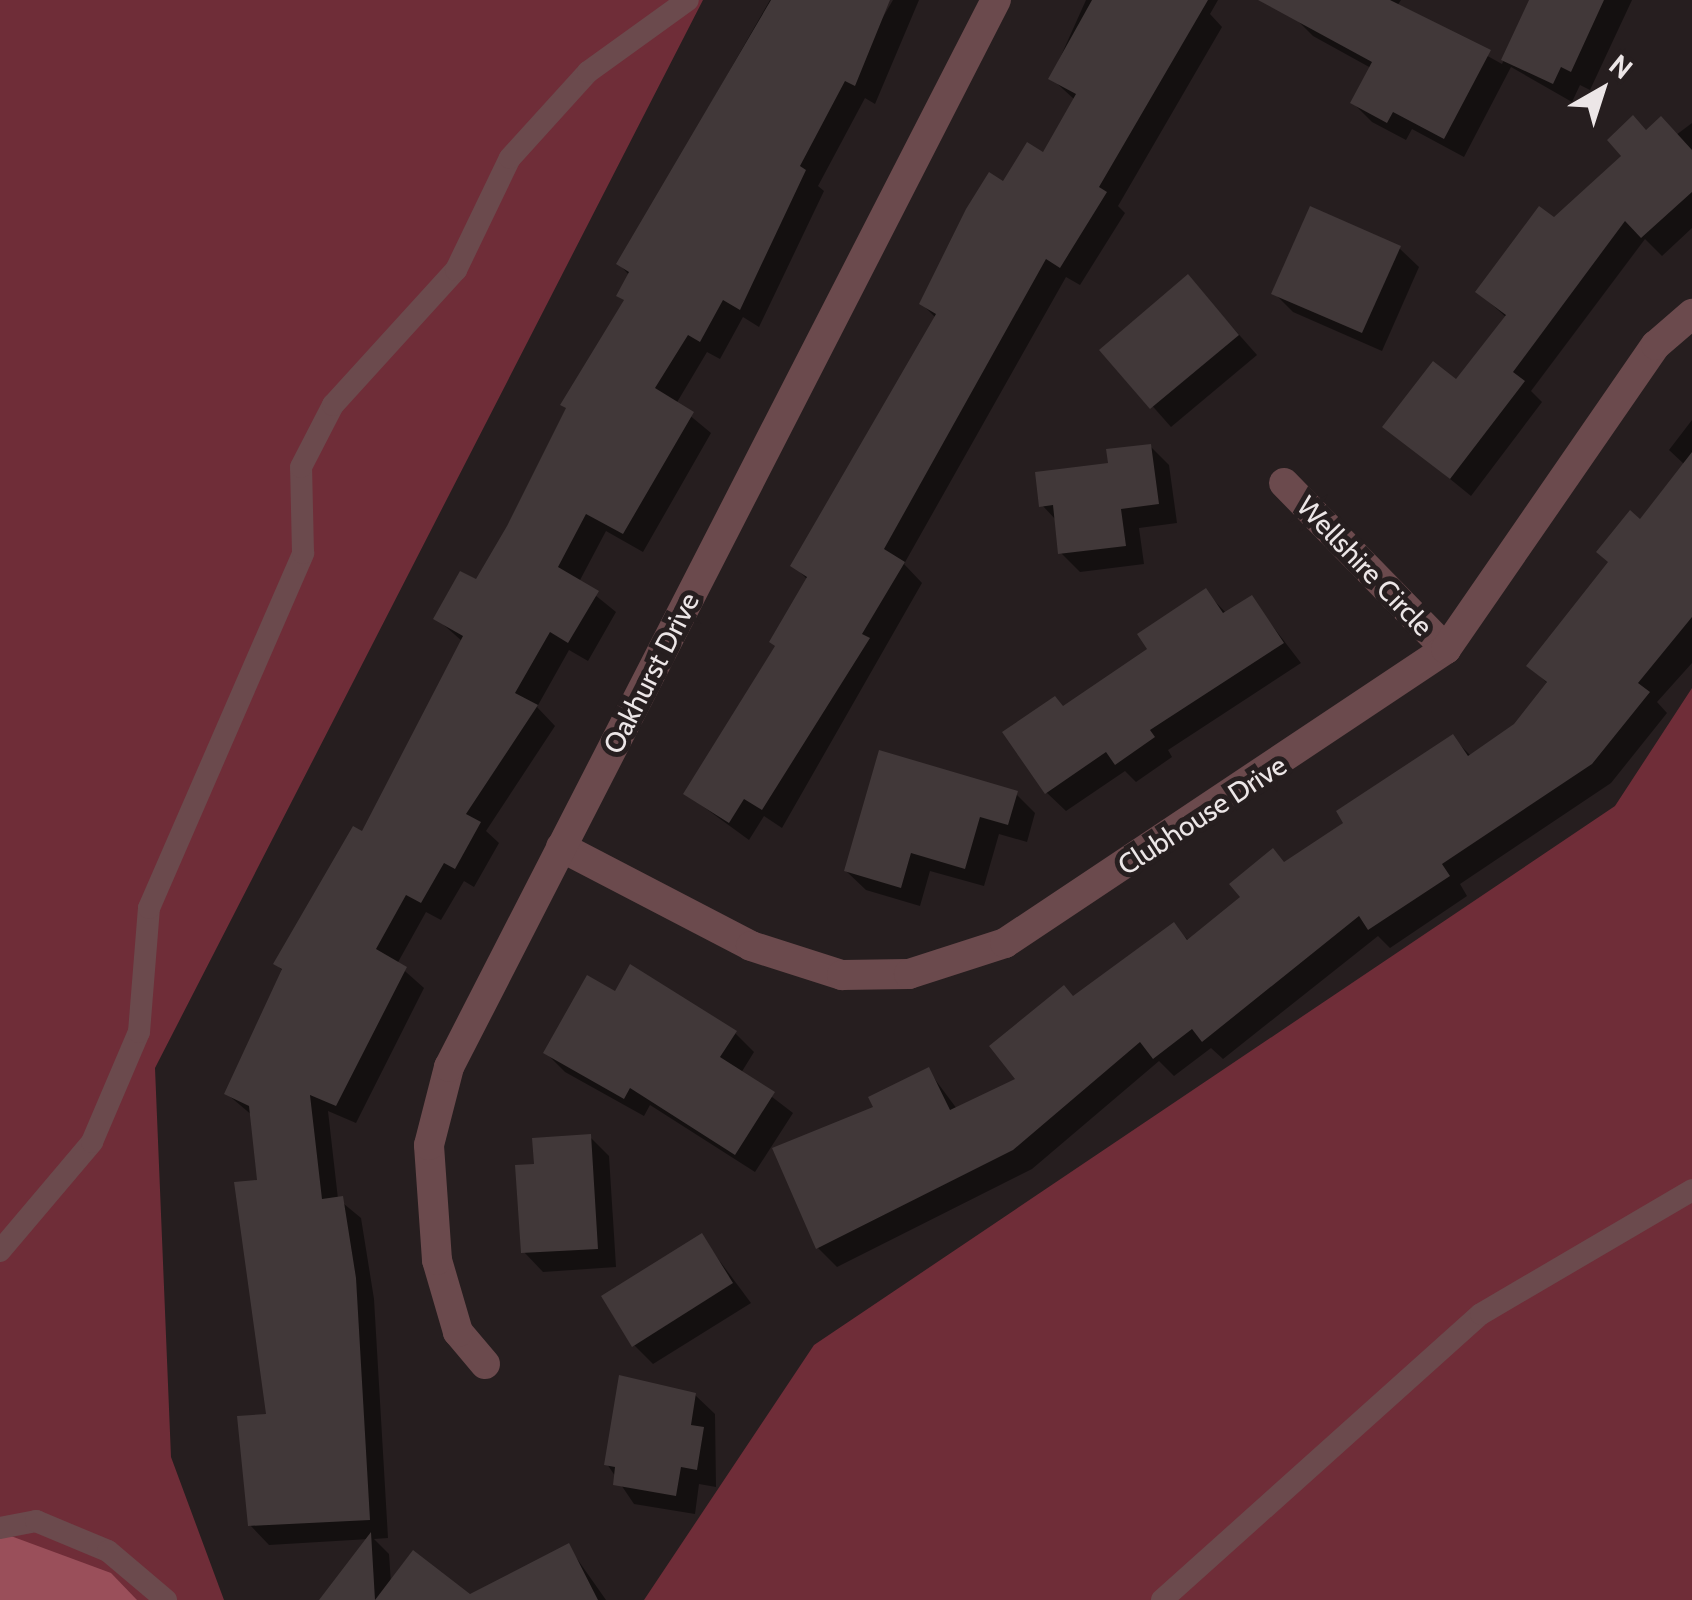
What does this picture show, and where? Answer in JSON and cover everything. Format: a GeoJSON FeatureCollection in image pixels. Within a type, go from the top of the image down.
{"type":"FeatureCollection","features":[{"type":"Feature","properties":{"kind":"street","name":"Oakhurst Drive"},"geometry":{"type":"LineString","coordinates":[[484,1364],[443,1294],[429,1170],[433,1118],[449,1067],[996,0]]}},
{"type":"Feature","properties":{"kind":"street","name":"Clubhouse Drive"},"geometry":{"type":"LineString","coordinates":[[561,847],[782,958],[842,975],[947,966],[1005,943],[1446,650],[1656,345],[1692,314]]}},
{"type":"Feature","properties":{"kind":"street","name":"Wellshire Circle"},"geometry":{"type":"LineString","coordinates":[[1284,484],[1446,650]]}},
{"type":"Feature","properties":{"kind":"lane"},"geometry":{"type":"LineString","coordinates":[[0,1251],[92,1142],[139,1032],[149,908],[303,553],[301,467],[333,405],[456,270],[510,158],[588,72],[688,0]]}},
{"type":"Feature","properties":{"kind":"lane"},"geometry":{"type":"LineString","coordinates":[[1162,1600],[1481,1314],[1692,1190]]}},
{"type":"Feature","properties":{"kind":"lane"},"geometry":{"type":"LineString","coordinates":[[0,1528],[36,1521],[108,1552],[166,1600]]}},
{"type":"Feature","properties":{"kind":"shaded area"},"geometry":{"type":"Polygon","coordinates":[[[0,0],[703,0],[155,1068],[171,1457],[224,1600],[0,1600],[0,0]]]}},
{"type":"Feature","properties":{"kind":"shaded area"},"geometry":{"type":"Polygon","coordinates":[[[1692,688],[1692,1600],[644,1600],[814,1345],[1615,806],[1692,688]]]}},
{"type":"Feature","properties":{"kind":"shaded area"},"geometry":{"type":"Polygon","coordinates":[[[0,1532],[111,1573],[137,1600],[0,1600],[0,1532]]]}},
{"type":"Feature","properties":{"kind":"building"},"geometry":{"type":"Polygon","coordinates":[[[771,0],[890,0],[855,86],[845,81],[800,166],[806,170],[740,310],[723,300],[700,342],[688,335],[655,388],[694,412],[623,534],[586,514],[558,567],[599,591],[568,643],[550,632],[515,693],[538,705],[466,814],[481,822],[455,869],[444,863],[421,903],[406,895],[376,949],[407,967],[336,1106],[310,1095],[322,1199],[343,1196],[356,1278],[370,1520],[248,1526],[237,1416],[266,1414],[234,1182],[257,1180],[249,1106],[224,1094],[282,969],[273,964],[353,826],[362,831],[463,636],[433,619],[460,571],[476,579],[507,526],[566,408],[560,405],[624,300],[616,296],[629,272],[616,264],[771,0]]]}},
{"type":"Feature","properties":{"kind":"building"},"geometry":{"type":"Polygon","coordinates":[[[1092,0],[1208,0],[1099,187],[1107,192],[1060,268],[1046,259],[884,549],[905,562],[862,634],[870,638],[762,810],[744,799],[729,823],[683,794],[775,646],[769,642],[807,577],[790,566],[936,314],[919,304],[966,209],[989,172],[1003,181],[1027,142],[1043,152],[1076,94],[1048,79],[1092,0]]]}},
{"type":"Feature","properties":{"kind":"building"},"geometry":{"type":"Polygon","coordinates":[[[1258,0],[1390,0],[1491,50],[1444,139],[1393,112],[1387,123],[1350,103],[1372,62],[1258,0]]]}},
{"type":"Feature","properties":{"kind":"building"},"geometry":{"type":"Polygon","coordinates":[[[1529,0],[1604,0],[1571,72],[1561,67],[1553,84],[1501,60],[1529,0]]]}},
{"type":"Feature","properties":{"kind":"building"},"geometry":{"type":"Polygon","coordinates":[[[1633,115],[1646,130],[1661,116],[1692,150],[1692,192],[1641,238],[1625,221],[1513,372],[1525,381],[1450,479],[1382,427],[1433,361],[1456,379],[1506,315],[1475,292],[1539,206],[1554,217],[1621,156],[1607,140],[1633,115]]]}},
{"type":"Feature","properties":{"kind":"building"},"geometry":{"type":"Polygon","coordinates":[[[1310,206],[1401,246],[1362,333],[1271,294],[1310,206]]]}},
{"type":"Feature","properties":{"kind":"building"},"geometry":{"type":"Polygon","coordinates":[[[1188,274],[1239,335],[1150,409],[1099,350],[1188,274]]]}},
{"type":"Feature","properties":{"kind":"building"},"geometry":{"type":"Polygon","coordinates":[[[1151,444],[1159,504],[1121,509],[1126,546],[1058,554],[1053,505],[1039,507],[1035,472],[1108,463],[1106,449],[1151,444]]]}},
{"type":"Feature","properties":{"kind":"building"},"geometry":{"type":"Polygon","coordinates":[[[1692,452],[1692,617],[1638,683],[1650,692],[1592,764],[1442,864],[1450,876],[1368,930],[1359,916],[1202,1042],[1192,1029],[1153,1059],[1140,1042],[1013,1150],[816,1249],[772,1148],[873,1107],[868,1097],[929,1067],[950,1110],[1015,1079],[989,1046],[1064,985],[1073,996],[1174,922],[1187,940],[1240,897],[1229,884],[1273,848],[1284,862],[1343,823],[1336,811],[1453,734],[1468,756],[1514,724],[1547,682],[1526,666],[1608,562],[1596,552],[1630,510],[1640,519],[1692,452]]]}},
{"type":"Feature","properties":{"kind":"building"},"geometry":{"type":"Polygon","coordinates":[[[1206,588],[1223,613],[1252,595],[1284,643],[1150,730],[1155,737],[1115,765],[1106,752],[1045,794],[1002,732],[1055,696],[1063,706],[1147,649],[1137,634],[1206,588]]]}},
{"type":"Feature","properties":{"kind":"building"},"geometry":{"type":"Polygon","coordinates":[[[879,750],[1018,791],[1008,825],[980,817],[965,869],[911,853],[901,888],[844,871],[879,750]]]}},
{"type":"Feature","properties":{"kind":"building"},"geometry":{"type":"Polygon","coordinates":[[[630,964],[737,1031],[720,1057],[775,1092],[735,1155],[630,1088],[624,1099],[543,1053],[587,975],[615,991],[630,964]]]}},
{"type":"Feature","properties":{"kind":"building"},"geometry":{"type":"Polygon","coordinates":[[[591,1134],[598,1249],[521,1253],[515,1165],[534,1164],[532,1138],[591,1134]]]}},
{"type":"Feature","properties":{"kind":"building"},"geometry":{"type":"Polygon","coordinates":[[[702,1233],[733,1283],[632,1347],[601,1296],[702,1233]]]}},
{"type":"Feature","properties":{"kind":"building"},"geometry":{"type":"Polygon","coordinates":[[[619,1375],[696,1393],[691,1425],[704,1427],[697,1470],[681,1467],[676,1496],[613,1485],[615,1467],[604,1465],[619,1375]]]}},
{"type":"Feature","properties":{"kind":"building"},"geometry":{"type":"Polygon","coordinates":[[[371,1532],[375,1600],[319,1600],[371,1532]]]}},
{"type":"Feature","properties":{"kind":"building"},"geometry":{"type":"Polygon","coordinates":[[[569,1543],[598,1600],[375,1600],[413,1550],[470,1594],[569,1543]]]}}]}
